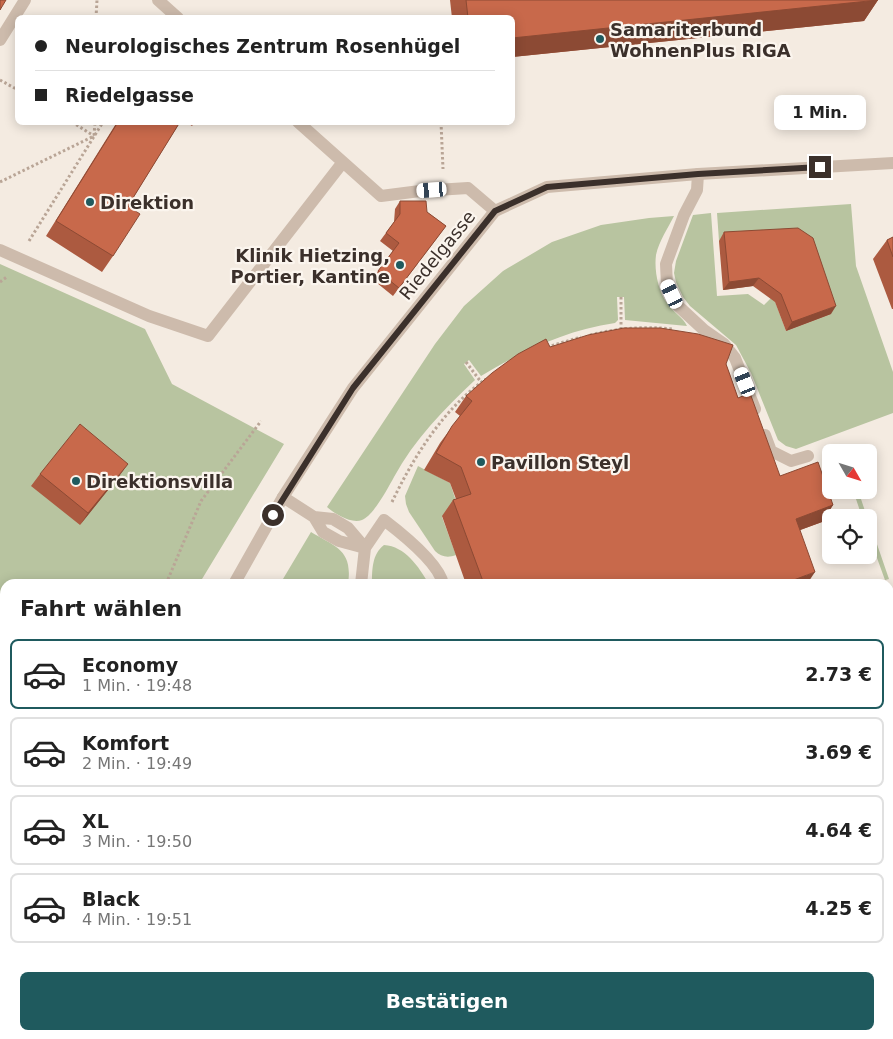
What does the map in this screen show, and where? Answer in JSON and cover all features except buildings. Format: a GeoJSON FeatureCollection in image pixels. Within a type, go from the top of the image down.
{"type":"FeatureCollection","features":[{"type":"Feature","properties":{"kind":"street"},"geometry":{"type":"LineString","coordinates":[[16,15],[25,0]]}},
{"type":"Feature","properties":{"kind":"street"},"geometry":{"type":"LineString","coordinates":[[158,0],[175,15]]}},
{"type":"Feature","properties":{"kind":"street"},"geometry":{"type":"LineString","coordinates":[[0,40],[15,16]]}},
{"type":"Feature","properties":{"kind":"street"},"geometry":{"type":"LineString","coordinates":[[301,125],[381,196],[468,188],[495,211]]}},
{"type":"Feature","properties":{"kind":"street"},"geometry":{"type":"LineString","coordinates":[[0,250],[149,316],[208,336],[343,162]]}},
{"type":"Feature","properties":{"kind":"street","name":"Riedelgasse"},"geometry":{"type":"LineString","coordinates":[[237,579],[283,497],[353,388],[495,211],[547,187],[698,174],[893,163]]}},
{"type":"Feature","properties":{"kind":"street"},"geometry":{"type":"LineString","coordinates":[[698,174],[697,190],[684,216],[666,264],[667,285],[676,304],[704,330],[724,344],[736,358],[771,451],[791,461],[808,456]]}},
{"type":"Feature","properties":{"kind":"street"},"geometry":{"type":"LineString","coordinates":[[283,497],[314,517],[322,532],[339,541],[365,548]]}},
{"type":"Feature","properties":{"kind":"street"},"geometry":{"type":"LineString","coordinates":[[361,579],[365,548],[384,520],[406,536],[441,575],[442,579]]}},
{"type":"Feature","properties":{"kind":"path"},"geometry":{"type":"LineString","coordinates":[[96,0],[96,15]]}},
{"type":"Feature","properties":{"kind":"path"},"geometry":{"type":"LineString","coordinates":[[0,80],[15,88]]}},
{"type":"Feature","properties":{"kind":"path"},"geometry":{"type":"LineString","coordinates":[[77,125],[94,136]]}},
{"type":"Feature","properties":{"kind":"path"},"geometry":{"type":"LineString","coordinates":[[94,136],[95,125]]}},
{"type":"Feature","properties":{"kind":"path"},"geometry":{"type":"LineString","coordinates":[[18,258],[101,125]]}},
{"type":"Feature","properties":{"kind":"path"},"geometry":{"type":"LineString","coordinates":[[441,125],[444,190]]}},
{"type":"Feature","properties":{"kind":"path"},"geometry":{"type":"LineString","coordinates":[[0,182],[94,136]]}},
{"type":"Feature","properties":{"kind":"path"},"geometry":{"type":"LineString","coordinates":[[621,297],[622,328]]}},
{"type":"Feature","properties":{"kind":"path"},"geometry":{"type":"LineString","coordinates":[[541,349],[591,334],[622,328],[654,327],[687,331],[704,330]]}},
{"type":"Feature","properties":{"kind":"path"},"geometry":{"type":"LineString","coordinates":[[466,362],[481,382]]}},
{"type":"Feature","properties":{"kind":"path"},"geometry":{"type":"LineString","coordinates":[[384,520],[406,471],[426,441],[452,409],[487,378]]}},
{"type":"Feature","properties":{"kind":"path"},"geometry":{"type":"LineString","coordinates":[[168,579],[201,501],[261,421]]}},
{"type":"Feature","properties":{"kind":"green space"},"geometry":{"type":"Polygon","coordinates":[[[851,204],[856,266],[893,372],[893,413],[796,449],[786,446],[778,440],[751,373],[736,345],[690,306],[683,297],[674,273],[676,261],[693,215],[711,213],[717,296],[748,294],[764,305],[773,296],[786,331],[831,314],[792,236],[719,241],[717,213],[851,204]]]}},
{"type":"Feature","properties":{"kind":"green space"},"geometry":{"type":"Polygon","coordinates":[[[674,216],[657,250],[656,274],[664,298],[687,326],[625,320],[624,297],[617,297],[618,320],[615,323],[562,336],[529,350],[481,376],[469,360],[464,364],[475,380],[452,402],[420,438],[371,513],[362,520],[353,521],[327,507],[435,344],[464,306],[503,271],[552,242],[601,225],[674,216]]]}},
{"type":"Feature","properties":{"kind":"green space"},"geometry":{"type":"Polygon","coordinates":[[[0,264],[145,329],[172,384],[284,444],[202,579],[0,579],[0,264]]]}},
{"type":"Feature","properties":{"kind":"green space"},"geometry":{"type":"Polygon","coordinates":[[[418,466],[450,483],[459,510],[442,517],[456,555],[445,556],[435,551],[409,512],[405,496],[418,466]]]}},
{"type":"Feature","properties":{"kind":"green space"},"geometry":{"type":"Polygon","coordinates":[[[856,499],[861,499],[864,509],[859,509],[856,499]]]}},
{"type":"Feature","properties":{"kind":"green space"},"geometry":{"type":"Polygon","coordinates":[[[311,532],[341,551],[348,564],[348,579],[283,579],[311,532]]]}},
{"type":"Feature","properties":{"kind":"green space"},"geometry":{"type":"Polygon","coordinates":[[[877,544],[889,579],[885,579],[877,558],[877,544]]]}},
{"type":"Feature","properties":{"kind":"green space"},"geometry":{"type":"Polygon","coordinates":[[[384,545],[392,546],[405,553],[416,564],[426,579],[372,579],[375,558],[384,545]]]}},
{"type":"Feature","properties":{"kind":"place","name":"Samariterbund WohnenPlus RIGA"},"geometry":{"type":"Point","coordinates":[600,39]}},
{"type":"Feature","properties":{"kind":"place","name":"Direktion"},"geometry":{"type":"Point","coordinates":[90,202]}},
{"type":"Feature","properties":{"kind":"place","name":"Klinik Hietzing, Portier, Kantine"},"geometry":{"type":"Point","coordinates":[400,265]}},
{"type":"Feature","properties":{"kind":"place","name":"Pavillon Steyl"},"geometry":{"type":"Point","coordinates":[481,462]}},
{"type":"Feature","properties":{"kind":"place","name":"Direktionsvilla"},"geometry":{"type":"Point","coordinates":[76,481]}},
{"type":"Feature","properties":{"kind":"route"},"geometry":{"type":"LineString","coordinates":[[273,515],[353,388],[495,211],[547,187],[698,174],[820,167]]}}]}
